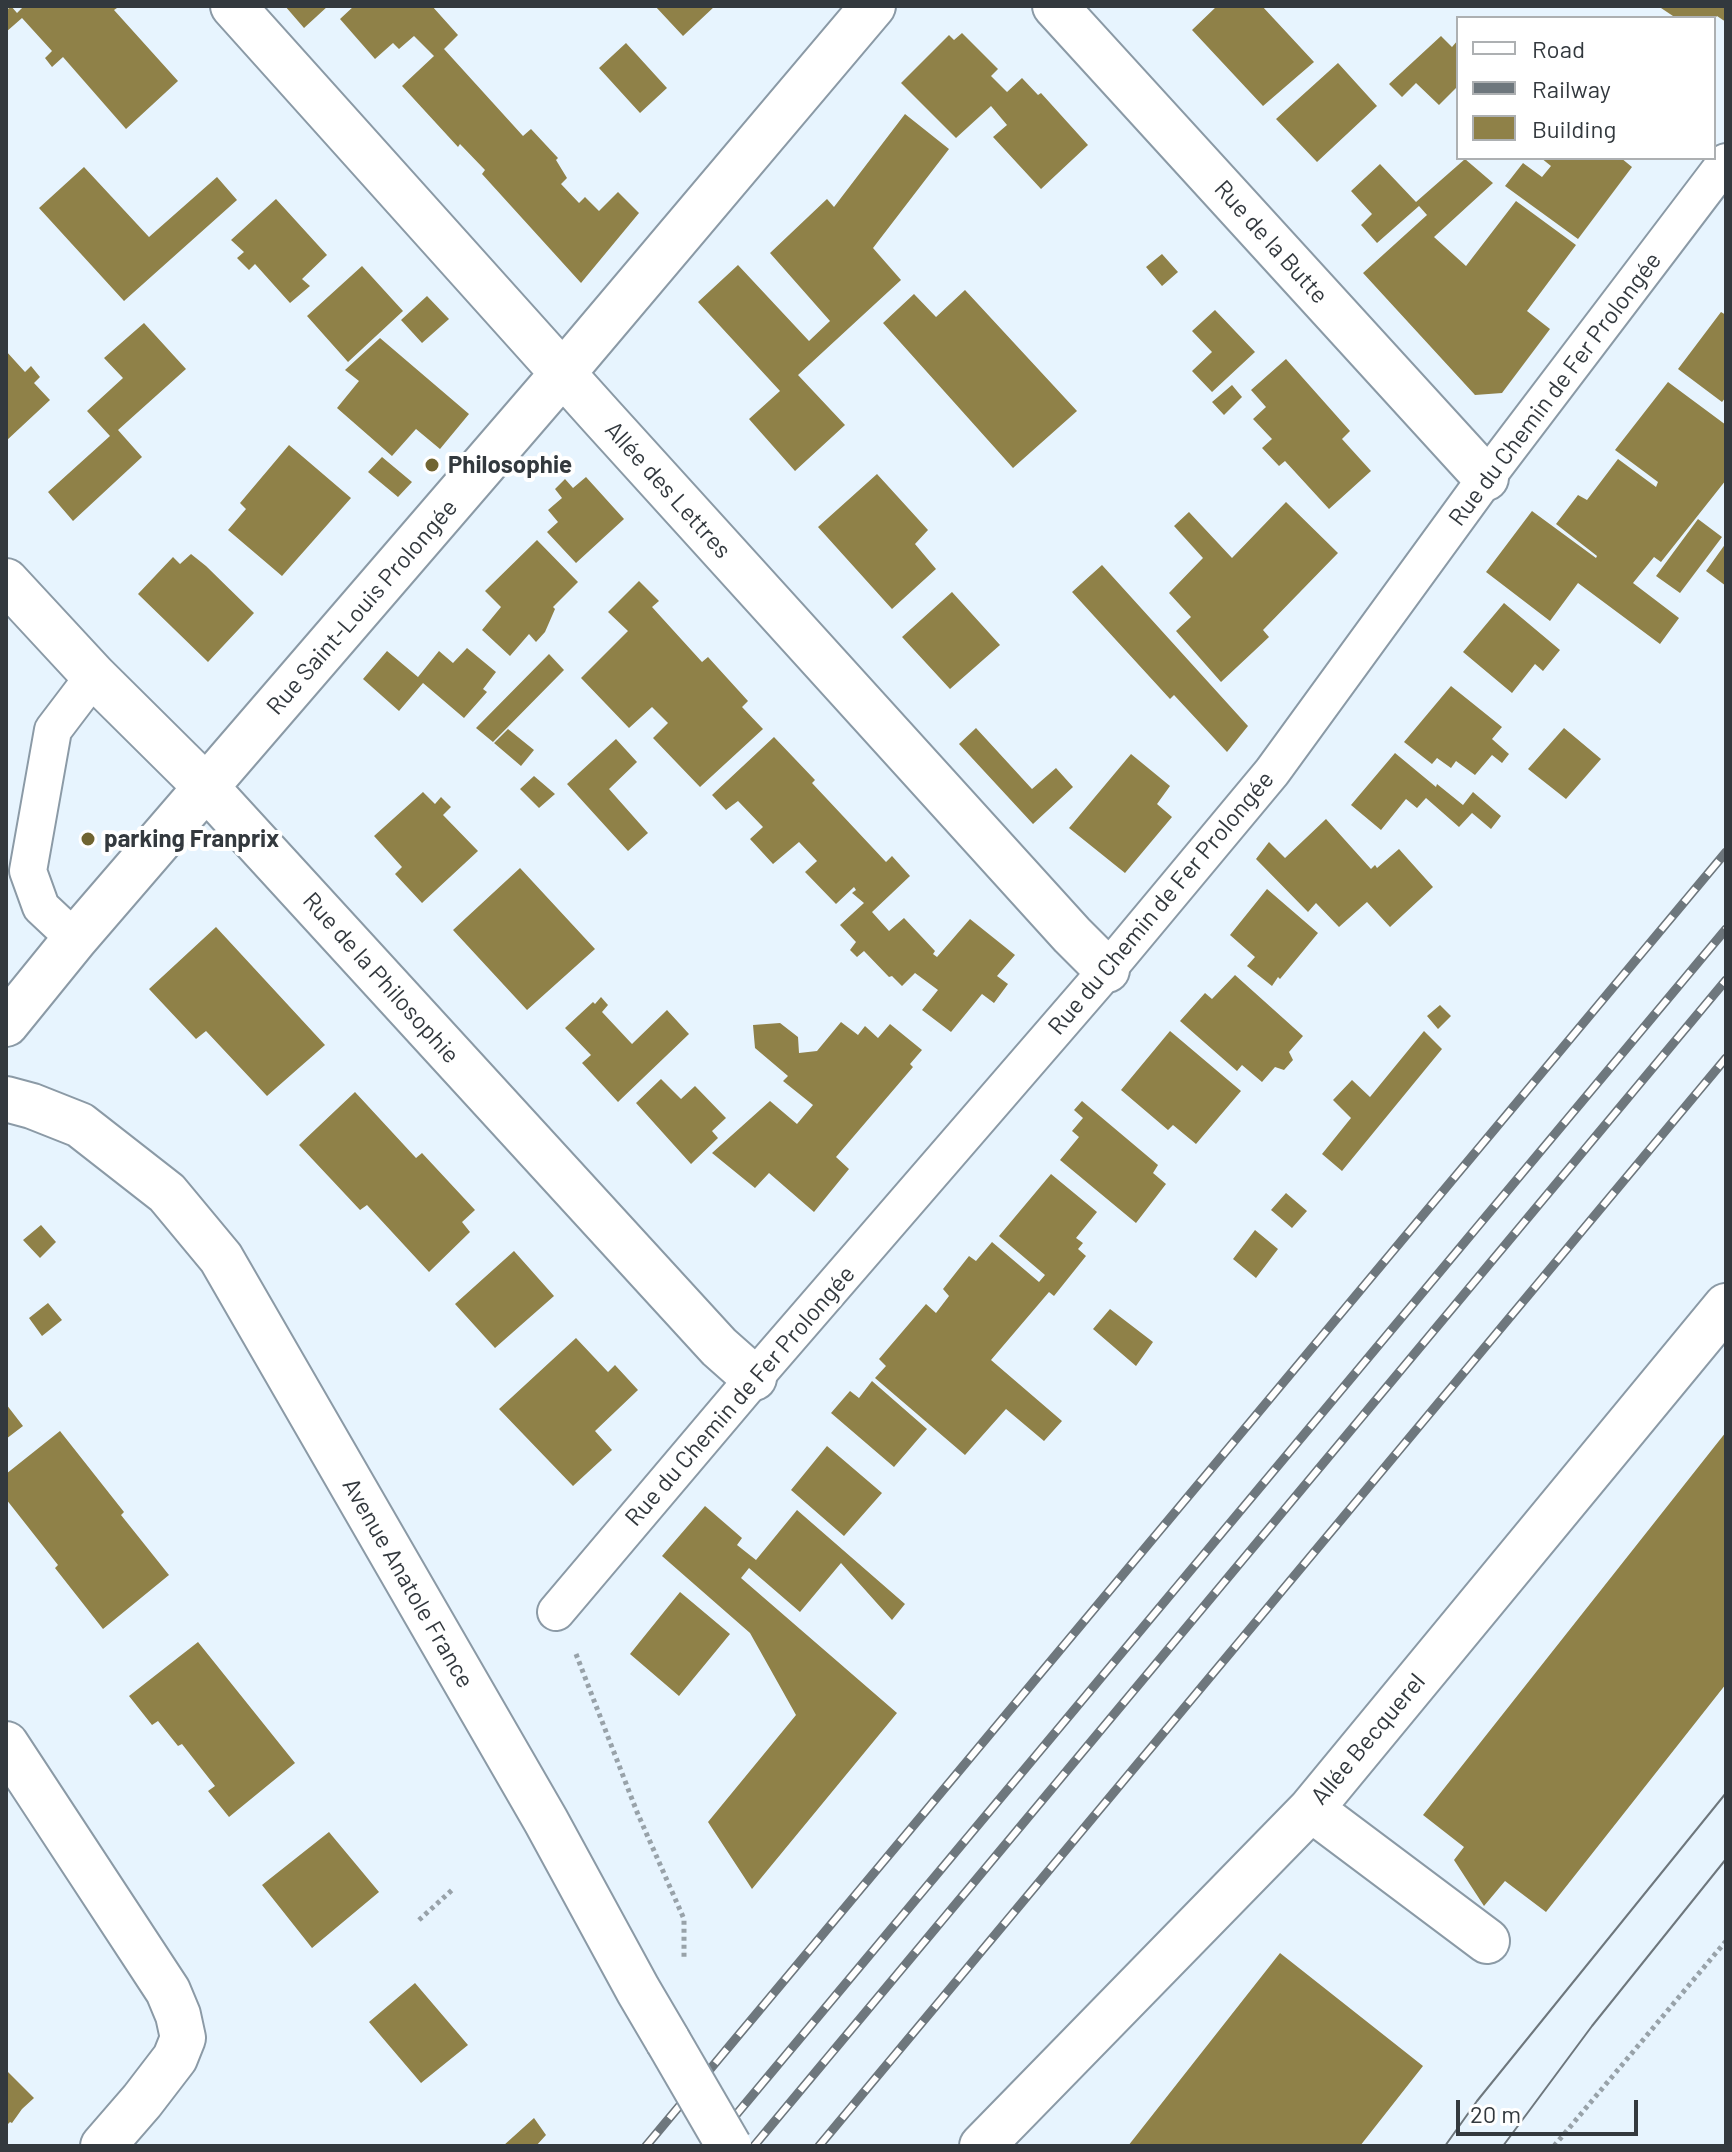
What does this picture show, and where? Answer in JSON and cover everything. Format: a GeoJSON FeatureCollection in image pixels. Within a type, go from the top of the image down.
{"type":"FeatureCollection","features":[{"type":"Feature","properties":{"kind":"street","name":"Allée des Lettres"},"geometry":{"type":"LineString","coordinates":[[233,6],[1107,970]]}},
{"type":"Feature","properties":{"kind":"street","name":"Rue Saint-Louis Prolongée"},"geometry":{"type":"LineString","coordinates":[[6,1024],[75,939],[563,373],[873,6]]}},
{"type":"Feature","properties":{"kind":"street","name":"Rue de la Butte"},"geometry":{"type":"LineString","coordinates":[[1055,6],[1486,478]]}},
{"type":"Feature","properties":{"kind":"street","name":"Rue de la Philosophie"},"geometry":{"type":"LineString","coordinates":[[6,581],[94,676],[206,787],[719,1347],[754,1378]]}},
{"type":"Feature","properties":{"kind":"street","name":"Avenue Anatole France"},"geometry":{"type":"LineString","coordinates":[[6,1099],[80,1125],[167,1193],[221,1258],[546,1821],[638,1990],[729,2146]]}},
{"type":"Feature","properties":{"kind":"street","name":"Allée Becquerel"},"geometry":{"type":"LineString","coordinates":[[982,2146],[1311,1809],[1726,1306]]}},
{"type":"Feature","properties":{"kind":"street"},"geometry":{"type":"LineString","coordinates":[[6,1744],[168,1991],[178,2015],[183,2038],[175,2058],[103,2146]]}},
{"type":"Feature","properties":{"kind":"street"},"geometry":{"type":"LineString","coordinates":[[1311,1809],[1487,1941]]}},
{"type":"Feature","properties":{"kind":"lane","name":"Rue du Chemin de Fer Prolongée"},"geometry":{"type":"LineString","coordinates":[[556,1612],[1107,970],[1272,772],[1486,478],[1726,162]]}},
{"type":"Feature","properties":{"kind":"lane"},"geometry":{"type":"LineString","coordinates":[[75,939],[41,907],[28,871],[53,730],[94,676]]}},
{"type":"Feature","properties":{"kind":"lane"},"geometry":{"type":"LineString","coordinates":[[6,900],[41,907]]}},
{"type":"Feature","properties":{"kind":"path"},"geometry":{"type":"LineString","coordinates":[[556,1612],[583,1669],[637,1812],[684,1919],[684,1967]]}},
{"type":"Feature","properties":{"kind":"path"},"geometry":{"type":"LineString","coordinates":[[419,1920],[452,1890]]}},
{"type":"Feature","properties":{"kind":"path"},"geometry":{"type":"LineString","coordinates":[[1554,2146],[1726,1941]]}},
{"type":"Feature","properties":{"kind":"building"},"geometry":{"type":"Polygon","coordinates":[[[11,6],[17,13],[24,6],[120,6],[114,10],[178,81],[126,129],[63,57],[52,67],[45,58],[52,51],[22,18],[6,32],[6,11],[11,6]]]}},
{"type":"Feature","properties":{"kind":"building"},"geometry":{"type":"Polygon","coordinates":[[[285,6],[328,6],[304,28],[285,6]]]}},
{"type":"Feature","properties":{"kind":"building"},"geometry":{"type":"Polygon","coordinates":[[[354,6],[432,6],[458,35],[444,49],[523,136],[531,129],[558,158],[556,160],[567,178],[561,184],[579,203],[585,197],[599,211],[618,192],[639,213],[581,283],[482,174],[485,170],[460,144],[458,147],[402,86],[434,56],[414,36],[399,49],[393,43],[375,59],[340,19],[354,6]]]}},
{"type":"Feature","properties":{"kind":"building"},"geometry":{"type":"Polygon","coordinates":[[[655,6],[715,6],[683,36],[655,6]]]}},
{"type":"Feature","properties":{"kind":"building"},"geometry":{"type":"Polygon","coordinates":[[[1217,6],[1262,6],[1314,62],[1263,106],[1192,30],[1217,6]]]}},
{"type":"Feature","properties":{"kind":"building"},"geometry":{"type":"Polygon","coordinates":[[[1658,6],[1726,6],[1726,22],[1717,16],[1673,16],[1658,6]]]}},
{"type":"Feature","properties":{"kind":"building"},"geometry":{"type":"Polygon","coordinates":[[[962,33],[998,69],[991,76],[1007,92],[1022,78],[1038,95],[1041,93],[1088,145],[1041,189],[993,137],[1007,125],[991,106],[956,138],[901,83],[949,35],[954,40],[962,33]]]}},
{"type":"Feature","properties":{"kind":"building"},"geometry":{"type":"Polygon","coordinates":[[[1441,36],[1452,47],[1456,42],[1456,88],[1439,105],[1416,83],[1402,97],[1389,84],[1441,36]]]}},
{"type":"Feature","properties":{"kind":"building"},"geometry":{"type":"Polygon","coordinates":[[[626,43],[667,88],[640,113],[599,68],[626,43]]]}},
{"type":"Feature","properties":{"kind":"building"},"geometry":{"type":"Polygon","coordinates":[[[1338,63],[1377,106],[1317,162],[1276,119],[1338,63]]]}},
{"type":"Feature","properties":{"kind":"building"},"geometry":{"type":"Polygon","coordinates":[[[905,114],[949,149],[873,248],[901,280],[798,375],[845,425],[795,471],[749,419],[780,391],[698,302],[738,265],[809,341],[830,321],[770,253],[827,199],[834,207],[905,114]]]}},
{"type":"Feature","properties":{"kind":"building"},"geometry":{"type":"Polygon","coordinates":[[[1466,160],[1493,183],[1434,237],[1466,266],[1516,201],[1576,245],[1527,311],[1550,329],[1502,393],[1475,395],[1363,273],[1427,215],[1419,206],[1377,243],[1361,225],[1372,214],[1351,191],[1380,164],[1416,202],[1466,160]]]}},
{"type":"Feature","properties":{"kind":"building"},"geometry":{"type":"Polygon","coordinates":[[[1544,160],[1623,160],[1632,167],[1578,239],[1505,186],[1523,163],[1542,177],[1551,166],[1544,160]]]}},
{"type":"Feature","properties":{"kind":"building"},"geometry":{"type":"Polygon","coordinates":[[[84,167],[149,237],[217,177],[237,200],[124,301],[39,208],[84,167]]]}},
{"type":"Feature","properties":{"kind":"building"},"geometry":{"type":"Polygon","coordinates":[[[276,199],[327,255],[302,279],[310,286],[290,303],[255,264],[249,270],[237,258],[244,252],[231,240],[276,199]]]}},
{"type":"Feature","properties":{"kind":"building"},"geometry":{"type":"Polygon","coordinates":[[[1162,254],[1178,272],[1162,286],[1146,267],[1162,254]]]}},
{"type":"Feature","properties":{"kind":"building"},"geometry":{"type":"Polygon","coordinates":[[[362,266],[403,311],[348,362],[307,316],[362,266]]]}},
{"type":"Feature","properties":{"kind":"building"},"geometry":{"type":"Polygon","coordinates":[[[965,290],[1077,411],[1013,468],[883,323],[914,294],[936,317],[965,290]]]}},
{"type":"Feature","properties":{"kind":"building"},"geometry":{"type":"Polygon","coordinates":[[[427,296],[449,319],[422,343],[401,320],[427,296]]]}},
{"type":"Feature","properties":{"kind":"building"},"geometry":{"type":"Polygon","coordinates":[[[1215,310],[1255,352],[1212,392],[1192,371],[1212,352],[1192,331],[1215,310]]]}},
{"type":"Feature","properties":{"kind":"building"},"geometry":{"type":"Polygon","coordinates":[[[1721,312],[1726,315],[1726,397],[1722,402],[1678,369],[1721,312]]]}},
{"type":"Feature","properties":{"kind":"building"},"geometry":{"type":"Polygon","coordinates":[[[144,323],[186,369],[118,430],[142,457],[73,521],[48,492],[110,436],[87,411],[123,378],[104,358],[144,323]]]}},
{"type":"Feature","properties":{"kind":"building"},"geometry":{"type":"Polygon","coordinates":[[[380,338],[469,414],[440,449],[416,429],[392,456],[337,408],[359,381],[345,370],[380,338]]]}},
{"type":"Feature","properties":{"kind":"building"},"geometry":{"type":"Polygon","coordinates":[[[6,351],[25,372],[31,366],[40,377],[34,383],[50,400],[6,441],[6,351]]]}},
{"type":"Feature","properties":{"kind":"building"},"geometry":{"type":"Polygon","coordinates":[[[1286,359],[1350,431],[1342,439],[1371,471],[1329,509],[1285,461],[1279,466],[1262,448],[1272,439],[1253,419],[1266,407],[1251,390],[1286,359]]]}},
{"type":"Feature","properties":{"kind":"building"},"geometry":{"type":"Polygon","coordinates":[[[1668,382],[1726,425],[1726,480],[1661,562],[1654,557],[1633,583],[1679,618],[1660,644],[1578,583],[1550,621],[1486,572],[1532,511],[1596,558],[1556,524],[1578,495],[1587,500],[1618,459],[1656,487],[1658,482],[1615,450],[1668,382]]]}},
{"type":"Feature","properties":{"kind":"building"},"geometry":{"type":"Polygon","coordinates":[[[1232,385],[1242,397],[1224,415],[1212,402],[1232,385]]]}},
{"type":"Feature","properties":{"kind":"building"},"geometry":{"type":"Polygon","coordinates":[[[289,445],[351,498],[282,576],[228,530],[246,509],[240,503],[289,445]]]}},
{"type":"Feature","properties":{"kind":"building"},"geometry":{"type":"Polygon","coordinates":[[[382,457],[412,482],[398,497],[368,472],[382,457]]]}},
{"type":"Feature","properties":{"kind":"building"},"geometry":{"type":"Polygon","coordinates":[[[877,474],[928,530],[915,544],[936,569],[892,609],[818,527],[877,474]]]}},
{"type":"Feature","properties":{"kind":"building"},"geometry":{"type":"Polygon","coordinates":[[[586,477],[624,519],[576,563],[547,532],[558,522],[548,510],[562,498],[555,489],[565,479],[573,488],[586,477]]]}},
{"type":"Feature","properties":{"kind":"building"},"geometry":{"type":"Polygon","coordinates":[[[1286,502],[1338,553],[1263,630],[1269,637],[1221,682],[1176,631],[1191,617],[1169,593],[1203,558],[1174,526],[1189,512],[1232,558],[1286,502]]]}},
{"type":"Feature","properties":{"kind":"building"},"geometry":{"type":"Polygon","coordinates":[[[1698,519],[1722,537],[1680,593],[1656,576],[1698,519]]]}},
{"type":"Feature","properties":{"kind":"building"},"geometry":{"type":"Polygon","coordinates":[[[537,540],[578,582],[553,607],[555,609],[545,632],[536,642],[529,634],[510,656],[482,630],[501,607],[485,591],[537,540]]]}},
{"type":"Feature","properties":{"kind":"building"},"geometry":{"type":"Polygon","coordinates":[[[1726,543],[1726,586],[1706,571],[1726,543]]]}},
{"type":"Feature","properties":{"kind":"building"},"geometry":{"type":"Polygon","coordinates":[[[191,554],[254,613],[208,662],[138,594],[173,557],[180,564],[191,554]]]}},
{"type":"Feature","properties":{"kind":"building"},"geometry":{"type":"Polygon","coordinates":[[[1102,565],[1248,726],[1227,752],[1174,695],[1170,699],[1072,592],[1102,565]]]}},
{"type":"Feature","properties":{"kind":"building"},"geometry":{"type":"Polygon","coordinates":[[[639,581],[659,601],[652,607],[702,662],[708,657],[748,701],[742,707],[763,729],[700,787],[653,738],[668,723],[652,707],[629,728],[581,678],[628,631],[608,612],[639,581]]]}},
{"type":"Feature","properties":{"kind":"building"},"geometry":{"type":"Polygon","coordinates":[[[952,592],[1000,645],[950,689],[902,637],[952,592]]]}},
{"type":"Feature","properties":{"kind":"building"},"geometry":{"type":"Polygon","coordinates":[[[1504,603],[1560,650],[1543,671],[1535,664],[1512,693],[1463,652],[1504,603]]]}},
{"type":"Feature","properties":{"kind":"building"},"geometry":{"type":"Polygon","coordinates":[[[467,648],[496,672],[483,689],[487,692],[464,718],[423,683],[399,711],[363,679],[387,651],[418,677],[439,651],[453,663],[467,648]]]}},
{"type":"Feature","properties":{"kind":"building"},"geometry":{"type":"Polygon","coordinates":[[[549,654],[564,670],[493,742],[476,728],[549,654]]]}},
{"type":"Feature","properties":{"kind":"building"},"geometry":{"type":"Polygon","coordinates":[[[1451,686],[1502,727],[1492,739],[1509,754],[1502,763],[1492,755],[1475,775],[1456,761],[1451,768],[1437,758],[1432,764],[1404,742],[1451,686]]]}},
{"type":"Feature","properties":{"kind":"building"},"geometry":{"type":"Polygon","coordinates":[[[976,728],[1032,789],[1056,768],[1073,787],[1033,824],[959,744],[976,728]]]}},
{"type":"Feature","properties":{"kind":"building"},"geometry":{"type":"Polygon","coordinates":[[[1564,728],[1601,759],[1566,799],[1528,769],[1564,728]]]}},
{"type":"Feature","properties":{"kind":"building"},"geometry":{"type":"Polygon","coordinates":[[[508,729],[534,750],[521,766],[494,743],[508,729]]]}},
{"type":"Feature","properties":{"kind":"building"},"geometry":{"type":"Polygon","coordinates":[[[774,737],[886,862],[892,856],[910,876],[872,912],[889,931],[904,918],[937,957],[970,919],[1015,955],[997,976],[1008,984],[994,1003],[982,994],[951,1032],[922,1010],[938,990],[915,973],[902,986],[864,951],[857,957],[850,950],[856,942],[840,925],[864,903],[852,893],[856,890],[854,887],[836,904],[805,872],[817,861],[799,842],[773,864],[750,839],[763,827],[738,801],[726,810],[712,795],[774,737]]]}},
{"type":"Feature","properties":{"kind":"building"},"geometry":{"type":"Polygon","coordinates":[[[616,739],[637,762],[609,789],[648,833],[628,851],[567,784],[616,739]]]}},
{"type":"Feature","properties":{"kind":"building"},"geometry":{"type":"Polygon","coordinates":[[[1395,753],[1463,805],[1473,792],[1501,816],[1491,829],[1472,813],[1459,827],[1426,798],[1417,808],[1406,799],[1381,830],[1351,805],[1395,753]]]}},
{"type":"Feature","properties":{"kind":"building"},"geometry":{"type":"Polygon","coordinates":[[[1131,754],[1170,786],[1157,804],[1172,817],[1125,873],[1069,828],[1131,754]]]}},
{"type":"Feature","properties":{"kind":"building"},"geometry":{"type":"Polygon","coordinates":[[[534,776],[555,794],[539,808],[520,789],[534,776]]]}},
{"type":"Feature","properties":{"kind":"building"},"geometry":{"type":"Polygon","coordinates":[[[423,792],[435,804],[441,797],[451,807],[443,815],[478,851],[422,903],[395,874],[402,867],[374,836],[423,792]]]}},
{"type":"Feature","properties":{"kind":"building"},"geometry":{"type":"Polygon","coordinates":[[[1326,819],[1371,869],[1375,865],[1377,868],[1399,849],[1433,887],[1390,927],[1367,902],[1339,927],[1316,903],[1308,912],[1256,859],[1269,842],[1285,858],[1326,819]]]}},
{"type":"Feature","properties":{"kind":"building"},"geometry":{"type":"Polygon","coordinates":[[[520,868],[595,949],[527,1010],[453,930],[520,868]]]}},
{"type":"Feature","properties":{"kind":"building"},"geometry":{"type":"Polygon","coordinates":[[[1267,889],[1318,933],[1272,986],[1247,966],[1255,957],[1230,935],[1267,889]]]}},
{"type":"Feature","properties":{"kind":"building"},"geometry":{"type":"Polygon","coordinates":[[[216,927],[325,1045],[267,1096],[206,1031],[196,1039],[149,989],[216,927]]]}},
{"type":"Feature","properties":{"kind":"building"},"geometry":{"type":"Polygon","coordinates":[[[1235,975],[1303,1036],[1289,1052],[1293,1060],[1284,1070],[1275,1067],[1262,1082],[1242,1065],[1237,1071],[1180,1021],[1205,993],[1212,999],[1235,975]]]}},
{"type":"Feature","properties":{"kind":"building"},"geometry":{"type":"Polygon","coordinates":[[[601,997],[608,1005],[602,1012],[632,1044],[667,1010],[689,1034],[618,1102],[582,1063],[591,1055],[565,1028],[601,997]]]}},
{"type":"Feature","properties":{"kind":"building"},"geometry":{"type":"Polygon","coordinates":[[[1440,1005],[1451,1016],[1438,1029],[1427,1016],[1440,1005]]]}},
{"type":"Feature","properties":{"kind":"building"},"geometry":{"type":"Polygon","coordinates":[[[841,1022],[858,1035],[865,1026],[878,1038],[890,1024],[922,1050],[910,1064],[913,1067],[836,1157],[849,1169],[814,1212],[769,1173],[755,1188],[712,1153],[770,1101],[797,1124],[813,1105],[783,1081],[788,1076],[755,1048],[753,1025],[780,1023],[798,1037],[799,1053],[817,1051],[841,1022]]]}},
{"type":"Feature","properties":{"kind":"building"},"geometry":{"type":"Polygon","coordinates":[[[1170,1031],[1241,1091],[1196,1144],[1173,1125],[1168,1130],[1121,1090],[1170,1031]]]}},
{"type":"Feature","properties":{"kind":"building"},"geometry":{"type":"Polygon","coordinates":[[[1424,1031],[1442,1049],[1342,1171],[1322,1154],[1351,1118],[1333,1100],[1352,1080],[1370,1097],[1424,1031]]]}},
{"type":"Feature","properties":{"kind":"building"},"geometry":{"type":"Polygon","coordinates":[[[661,1079],[681,1099],[695,1086],[726,1118],[712,1131],[718,1138],[691,1164],[636,1103],[661,1079]]]}},
{"type":"Feature","properties":{"kind":"building"},"geometry":{"type":"Polygon","coordinates":[[[355,1092],[416,1158],[422,1153],[475,1210],[462,1222],[470,1232],[429,1272],[367,1205],[360,1210],[299,1145],[355,1092]]]}},
{"type":"Feature","properties":{"kind":"building"},"geometry":{"type":"Polygon","coordinates":[[[1082,1101],[1158,1165],[1153,1173],[1166,1184],[1136,1223],[1060,1160],[1079,1137],[1072,1131],[1083,1118],[1074,1110],[1082,1101]]]}},
{"type":"Feature","properties":{"kind":"building"},"geometry":{"type":"Polygon","coordinates":[[[1051,1174],[1097,1212],[1076,1238],[1083,1243],[1078,1249],[1086,1256],[1054,1296],[1049,1292],[991,1360],[1062,1421],[1044,1441],[1006,1409],[965,1455],[875,1378],[886,1366],[879,1359],[926,1304],[936,1313],[949,1296],[943,1289],[969,1256],[976,1261],[992,1242],[1039,1282],[1045,1275],[999,1236],[1051,1174]]]}},
{"type":"Feature","properties":{"kind":"building"},"geometry":{"type":"Polygon","coordinates":[[[1286,1193],[1307,1211],[1292,1228],[1271,1210],[1286,1193]]]}},
{"type":"Feature","properties":{"kind":"building"},"geometry":{"type":"Polygon","coordinates":[[[41,1225],[56,1242],[40,1258],[23,1240],[41,1225]]]}},
{"type":"Feature","properties":{"kind":"building"},"geometry":{"type":"Polygon","coordinates":[[[1255,1230],[1278,1249],[1256,1278],[1233,1259],[1255,1230]]]}},
{"type":"Feature","properties":{"kind":"building"},"geometry":{"type":"Polygon","coordinates":[[[514,1251],[554,1296],[495,1348],[455,1304],[514,1251]]]}},
{"type":"Feature","properties":{"kind":"building"},"geometry":{"type":"Polygon","coordinates":[[[48,1303],[62,1320],[42,1336],[29,1318],[48,1303]]]}},
{"type":"Feature","properties":{"kind":"building"},"geometry":{"type":"Polygon","coordinates":[[[1110,1309],[1153,1342],[1136,1366],[1093,1329],[1110,1309]]]}},
{"type":"Feature","properties":{"kind":"building"},"geometry":{"type":"Polygon","coordinates":[[[576,1338],[608,1372],[615,1365],[638,1390],[595,1431],[612,1450],[573,1486],[499,1409],[576,1338]]]}},
{"type":"Feature","properties":{"kind":"building"},"geometry":{"type":"Polygon","coordinates":[[[872,1381],[927,1429],[894,1467],[831,1413],[850,1391],[859,1398],[872,1381]]]}},
{"type":"Feature","properties":{"kind":"building"},"geometry":{"type":"Polygon","coordinates":[[[6,1404],[23,1426],[6,1439],[6,1404]]]}},
{"type":"Feature","properties":{"kind":"building"},"geometry":{"type":"Polygon","coordinates":[[[60,1431],[169,1575],[103,1629],[6,1499],[6,1474],[60,1431]]]}},
{"type":"Feature","properties":{"kind":"building"},"geometry":{"type":"Polygon","coordinates":[[[1726,1432],[1726,1684],[1546,1912],[1505,1881],[1484,1906],[1454,1860],[1464,1847],[1423,1815],[1726,1432]]]}},
{"type":"Feature","properties":{"kind":"building"},"geometry":{"type":"Polygon","coordinates":[[[827,1446],[882,1493],[844,1536],[791,1490],[827,1446]]]}},
{"type":"Feature","properties":{"kind":"building"},"geometry":{"type":"Polygon","coordinates":[[[705,1506],[742,1538],[737,1545],[756,1560],[797,1510],[905,1604],[892,1620],[841,1563],[800,1612],[749,1568],[741,1578],[897,1713],[752,1889],[708,1822],[796,1715],[750,1633],[662,1556],[705,1506]]]}},
{"type":"Feature","properties":{"kind":"building"},"geometry":{"type":"Polygon","coordinates":[[[680,1592],[730,1634],[679,1696],[630,1654],[680,1592]]]}},
{"type":"Feature","properties":{"kind":"building"},"geometry":{"type":"Polygon","coordinates":[[[198,1642],[295,1763],[229,1817],[208,1791],[215,1786],[182,1744],[178,1746],[158,1721],[152,1725],[129,1696],[198,1642]]]}},
{"type":"Feature","properties":{"kind":"building"},"geometry":{"type":"Polygon","coordinates":[[[329,1832],[379,1892],[312,1948],[262,1885],[329,1832]]]}},
{"type":"Feature","properties":{"kind":"building"},"geometry":{"type":"Polygon","coordinates":[[[1280,1953],[1423,2066],[1360,2146],[1128,2146],[1280,1953]]]}},
{"type":"Feature","properties":{"kind":"building"},"geometry":{"type":"Polygon","coordinates":[[[415,1983],[468,2045],[421,2083],[369,2022],[415,1983]]]}},
{"type":"Feature","properties":{"kind":"building"},"geometry":{"type":"Polygon","coordinates":[[[6,2070],[34,2098],[6,2126],[6,2070]]]}},
{"type":"Feature","properties":{"kind":"building"},"geometry":{"type":"Polygon","coordinates":[[[534,2118],[546,2135],[536,2146],[503,2146],[534,2118]]]}},
{"type":"Feature","properties":{"kind":"tram line"},"geometry":{"type":"LineString","coordinates":[[1445,2146],[1477,2101],[1726,1793]]}},
{"type":"Feature","properties":{"kind":"tram line"},"geometry":{"type":"LineString","coordinates":[[1503,2146],[1592,2026],[1726,1859]]}},
{"type":"Feature","properties":{"kind":"railway"},"geometry":{"type":"LineString","coordinates":[[646,2146],[1726,852]]}},
{"type":"Feature","properties":{"kind":"railway"},"geometry":{"type":"LineString","coordinates":[[710,2146],[1726,929]]}},
{"type":"Feature","properties":{"kind":"railway"},"geometry":{"type":"LineString","coordinates":[[754,2146],[1726,980]]}},
{"type":"Feature","properties":{"kind":"railway"},"geometry":{"type":"LineString","coordinates":[[819,2146],[1726,1058]]}},
{"type":"Feature","properties":{"kind":"place","name":"Philosophie"},"geometry":{"type":"Point","coordinates":[432,465]}},
{"type":"Feature","properties":{"kind":"place","name":"parking Franprix"},"geometry":{"type":"Point","coordinates":[88,839]}}]}
